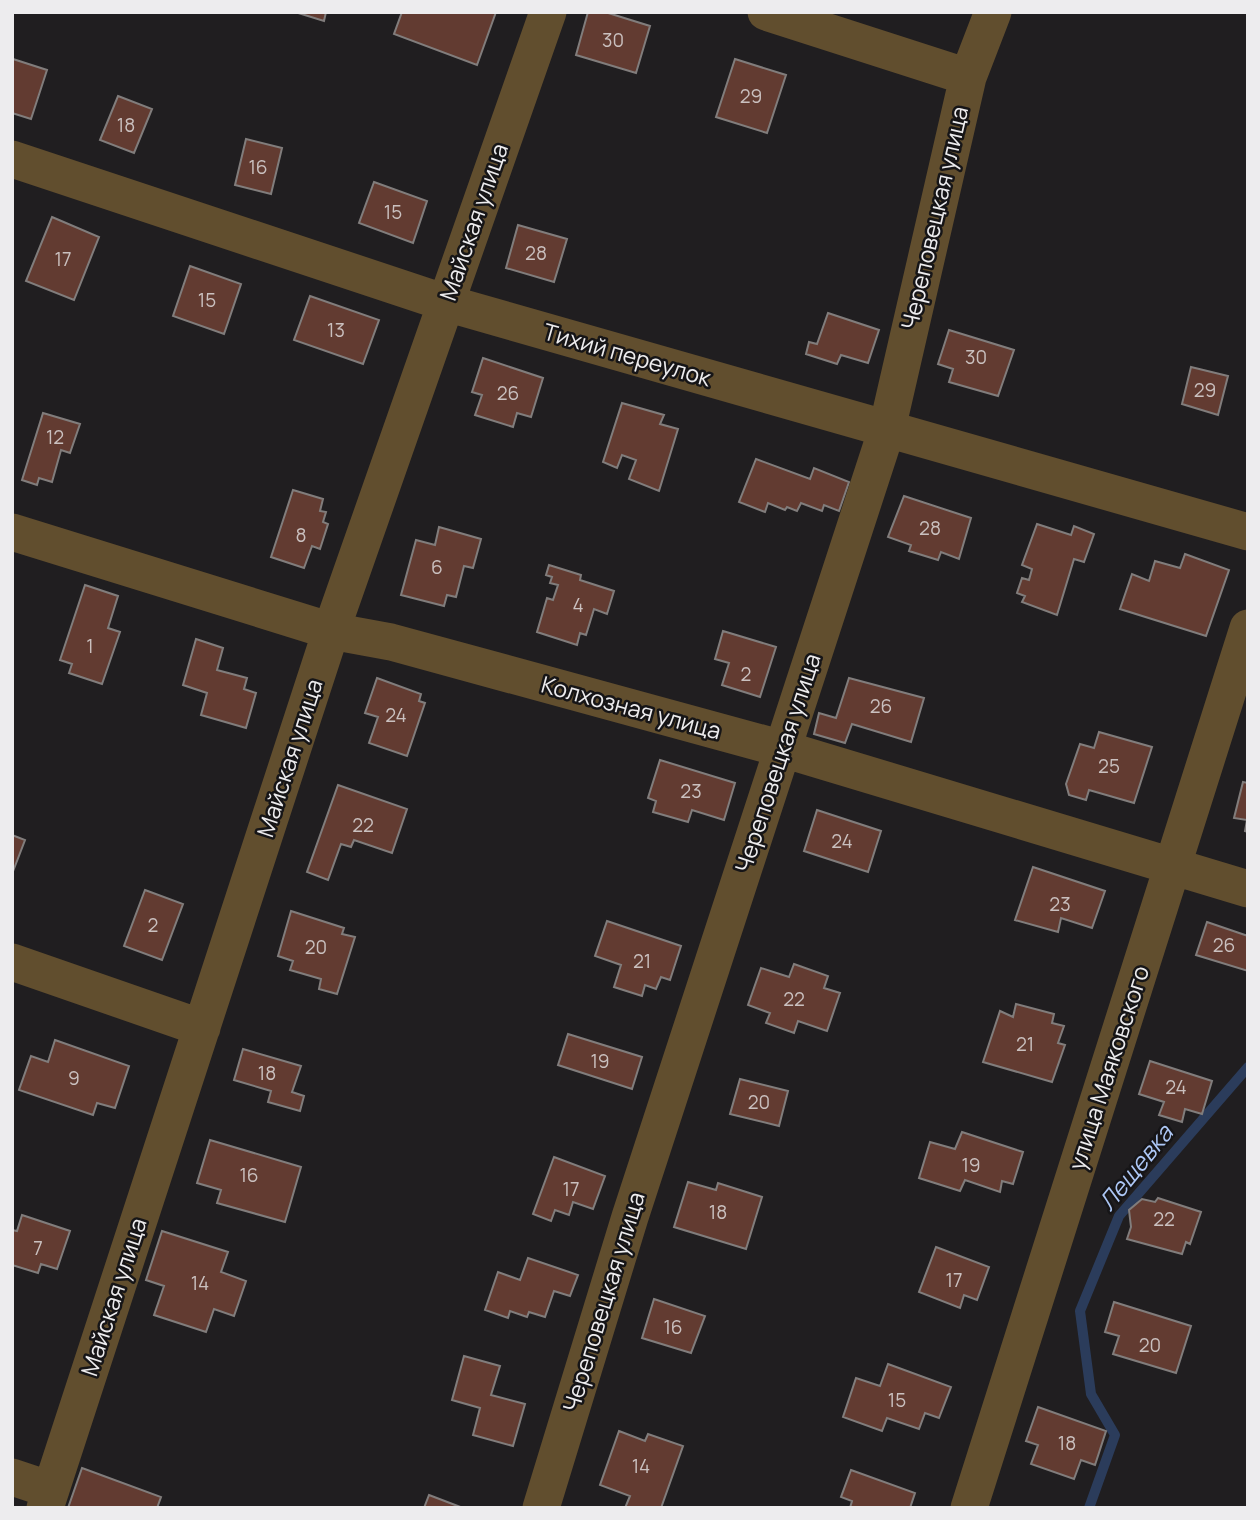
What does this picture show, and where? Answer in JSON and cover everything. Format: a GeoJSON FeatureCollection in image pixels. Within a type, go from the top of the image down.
{"type":"FeatureCollection","features":[{"type":"Feature","properties":{"kind":"street","name":"Майская улица"},"geometry":{"type":"LineString","coordinates":[[48,1499],[331,631],[548,12]]}},
{"type":"Feature","properties":{"kind":"street"},"geometry":{"type":"LineString","coordinates":[[766,12],[968,77]]}},
{"type":"Feature","properties":{"kind":"street","name":"Череповецкая улица"},"geometry":{"type":"LineString","coordinates":[[541,1508],[630,1217],[887,429],[968,77],[993,12]]}},
{"type":"Feature","properties":{"kind":"street","name":"Тихий переулок"},"geometry":{"type":"LineString","coordinates":[[12,159],[446,303],[1248,532]]}},
{"type":"Feature","properties":{"kind":"street","name":"Колхозная улица"},"geometry":{"type":"LineString","coordinates":[[12,532],[331,631],[391,642],[783,749],[1248,889]]}},
{"type":"Feature","properties":{"kind":"street","name":"улица Маяковского"},"geometry":{"type":"LineString","coordinates":[[970,1508],[1248,628]]}},
{"type":"Feature","properties":{"kind":"street"},"geometry":{"type":"LineString","coordinates":[[12,962],[202,1028]]}},
{"type":"Feature","properties":{"kind":"street"},"geometry":{"type":"LineString","coordinates":[[12,1477],[48,1499]]}},
{"type":"Feature","properties":{"kind":"building"},"geometry":{"type":"Polygon","coordinates":[[[295,12],[326,12],[324,21],[295,12]]]}},
{"type":"Feature","properties":{"kind":"building"},"geometry":{"type":"Polygon","coordinates":[[[402,12],[496,12],[477,65],[394,34],[402,12]]]}},
{"type":"Feature","properties":{"kind":"building"},"geometry":{"type":"Polygon","coordinates":[[[588,12],[605,12],[650,26],[636,73],[576,55],[588,12]]]}},
{"type":"Feature","properties":{"kind":"building"},"geometry":{"type":"Polygon","coordinates":[[[13,59],[47,70],[31,119],[12,113],[13,59]]]}},
{"type":"Feature","properties":{"kind":"building"},"geometry":{"type":"Polygon","coordinates":[[[735,59],[786,75],[767,133],[716,117],[735,59]]]}},
{"type":"Feature","properties":{"kind":"building"},"geometry":{"type":"Polygon","coordinates":[[[118,96],[152,109],[134,153],[100,140],[118,96]]]}},
{"type":"Feature","properties":{"kind":"building"},"geometry":{"type":"Polygon","coordinates":[[[246,139],[282,148],[271,194],[235,185],[246,139]]]}},
{"type":"Feature","properties":{"kind":"building"},"geometry":{"type":"Polygon","coordinates":[[[374,182],[427,201],[413,243],[359,223],[374,182]]]}},
{"type":"Feature","properties":{"kind":"building"},"geometry":{"type":"Polygon","coordinates":[[[52,217],[99,237],[74,300],[26,281],[52,217]]]}},
{"type":"Feature","properties":{"kind":"building"},"geometry":{"type":"Polygon","coordinates":[[[518,225],[567,239],[554,282],[506,268],[518,225]]]}},
{"type":"Feature","properties":{"kind":"building"},"geometry":{"type":"Polygon","coordinates":[[[190,266],[241,284],[224,334],[173,316],[190,266]]]}},
{"type":"Feature","properties":{"kind":"building"},"geometry":{"type":"Polygon","coordinates":[[[310,296],[379,320],[363,364],[294,340],[310,296]]]}},
{"type":"Feature","properties":{"kind":"building"},"geometry":{"type":"Polygon","coordinates":[[[828,313],[879,330],[868,363],[841,355],[837,364],[806,354],[809,342],[817,344],[828,313]]]}},
{"type":"Feature","properties":{"kind":"building"},"geometry":{"type":"Polygon","coordinates":[[[949,330],[1014,350],[998,396],[949,382],[953,369],[938,364],[949,330]]]}},
{"type":"Feature","properties":{"kind":"building"},"geometry":{"type":"Polygon","coordinates":[[[483,358],[543,378],[531,417],[517,413],[513,427],[475,415],[482,395],[472,392],[483,358]]]}},
{"type":"Feature","properties":{"kind":"building"},"geometry":{"type":"Polygon","coordinates":[[[1191,367],[1228,376],[1218,415],[1182,404],[1191,367]]]}},
{"type":"Feature","properties":{"kind":"building"},"geometry":{"type":"Polygon","coordinates":[[[622,403],[664,415],[660,424],[678,429],[659,491],[629,479],[636,460],[622,455],[617,468],[603,462],[622,403]]]}},
{"type":"Feature","properties":{"kind":"building"},"geometry":{"type":"Polygon","coordinates":[[[43,413],[80,424],[70,453],[61,450],[52,482],[39,478],[37,485],[22,480],[43,413]]]}},
{"type":"Feature","properties":{"kind":"building"},"geometry":{"type":"Polygon","coordinates":[[[756,459],[810,479],[814,468],[849,482],[839,511],[824,505],[822,511],[801,503],[797,511],[787,507],[785,510],[768,503],[765,512],[739,502],[756,459]]]}},
{"type":"Feature","properties":{"kind":"building"},"geometry":{"type":"Polygon","coordinates":[[[293,490],[323,499],[320,511],[326,512],[323,522],[328,524],[320,549],[312,546],[304,568],[271,557],[293,490]]]}},
{"type":"Feature","properties":{"kind":"building"},"geometry":{"type":"Polygon","coordinates":[[[904,496],[971,518],[959,559],[941,552],[938,560],[909,551],[911,545],[888,537],[904,496]]]}},
{"type":"Feature","properties":{"kind":"building"},"geometry":{"type":"Polygon","coordinates":[[[1037,524],[1071,535],[1074,526],[1094,534],[1084,562],[1074,559],[1057,615],[1022,602],[1025,596],[1017,593],[1022,578],[1029,580],[1032,569],[1022,565],[1037,524]]]}},
{"type":"Feature","properties":{"kind":"building"},"geometry":{"type":"Polygon","coordinates":[[[439,527],[481,539],[473,568],[464,566],[456,597],[447,595],[444,606],[401,595],[416,540],[435,545],[439,527]]]}},
{"type":"Feature","properties":{"kind":"building"},"geometry":{"type":"Polygon","coordinates":[[[1185,554],[1229,570],[1206,636],[1120,609],[1132,574],[1149,581],[1155,561],[1180,568],[1185,554]]]}},
{"type":"Feature","properties":{"kind":"building"},"geometry":{"type":"Polygon","coordinates":[[[549,565],[581,575],[580,580],[614,591],[607,614],[594,609],[586,635],[580,633],[577,645],[537,632],[547,598],[553,600],[558,585],[550,583],[552,577],[546,575],[549,565]]]}},
{"type":"Feature","properties":{"kind":"building"},"geometry":{"type":"Polygon","coordinates":[[[85,585],[118,596],[108,628],[120,632],[102,684],[69,673],[72,664],[60,660],[85,585]]]}},
{"type":"Feature","properties":{"kind":"building"},"geometry":{"type":"Polygon","coordinates":[[[723,631],[776,647],[760,697],[722,685],[729,663],[715,659],[723,631]]]}},
{"type":"Feature","properties":{"kind":"building"},"geometry":{"type":"Polygon","coordinates":[[[196,639],[223,648],[217,670],[247,678],[244,689],[256,693],[246,728],[201,715],[207,693],[183,685],[196,639]]]}},
{"type":"Feature","properties":{"kind":"building"},"geometry":{"type":"Polygon","coordinates":[[[377,678],[421,694],[419,701],[425,703],[407,756],[369,743],[378,717],[365,713],[377,678]]]}},
{"type":"Feature","properties":{"kind":"building"},"geometry":{"type":"Polygon","coordinates":[[[849,678],[924,698],[911,742],[852,724],[845,743],[814,734],[819,713],[836,718],[849,678]]]}},
{"type":"Feature","properties":{"kind":"building"},"geometry":{"type":"Polygon","coordinates":[[[1099,732],[1152,747],[1134,803],[1089,790],[1086,800],[1069,795],[1066,784],[1080,744],[1094,748],[1099,732]]]}},
{"type":"Feature","properties":{"kind":"building"},"geometry":{"type":"Polygon","coordinates":[[[660,760],[735,783],[724,820],[692,810],[688,822],[653,812],[656,801],[648,798],[660,760]]]}},
{"type":"Feature","properties":{"kind":"building"},"geometry":{"type":"Polygon","coordinates":[[[1243,782],[1248,783],[1248,832],[1245,831],[1247,820],[1234,818],[1243,782]]]}},
{"type":"Feature","properties":{"kind":"building"},"geometry":{"type":"Polygon","coordinates":[[[338,785],[407,809],[392,853],[354,840],[351,847],[341,844],[328,880],[307,872],[338,785]]]}},
{"type":"Feature","properties":{"kind":"building"},"geometry":{"type":"Polygon","coordinates":[[[817,810],[881,831],[868,872],[804,851],[817,810]]]}},
{"type":"Feature","properties":{"kind":"building"},"geometry":{"type":"Polygon","coordinates":[[[12,835],[25,840],[12,874],[12,835]]]}},
{"type":"Feature","properties":{"kind":"building"},"geometry":{"type":"Polygon","coordinates":[[[1033,867],[1105,891],[1092,928],[1061,918],[1058,932],[1015,920],[1033,867]]]}},
{"type":"Feature","properties":{"kind":"building"},"geometry":{"type":"Polygon","coordinates":[[[145,890],[183,904],[162,960],[124,946],[145,890]]]}},
{"type":"Feature","properties":{"kind":"building"},"geometry":{"type":"Polygon","coordinates":[[[291,911],[344,928],[342,934],[355,937],[337,994],[319,989],[321,979],[290,970],[293,961],[278,956],[291,911]]]}},
{"type":"Feature","properties":{"kind":"building"},"geometry":{"type":"Polygon","coordinates":[[[607,921],[681,946],[670,980],[661,977],[656,989],[645,985],[642,996],[614,987],[621,965],[595,956],[607,921]]]}},
{"type":"Feature","properties":{"kind":"building"},"geometry":{"type":"Polygon","coordinates":[[[1207,922],[1248,936],[1248,971],[1196,955],[1207,922]]]}},
{"type":"Feature","properties":{"kind":"building"},"geometry":{"type":"Polygon","coordinates":[[[794,964],[828,976],[824,988],[840,993],[827,1031],[798,1021],[794,1033],[766,1023],[770,1013],[748,1005],[761,968],[789,977],[794,964]]]}},
{"type":"Feature","properties":{"kind":"building"},"geometry":{"type":"Polygon","coordinates":[[[1016,1004],[1054,1014],[1052,1023],[1064,1026],[1058,1043],[1065,1045],[1052,1082],[983,1062],[1000,1011],[1013,1017],[1016,1004]]]}},
{"type":"Feature","properties":{"kind":"building"},"geometry":{"type":"Polygon","coordinates":[[[568,1034],[642,1057],[632,1089],[558,1065],[568,1034]]]}},
{"type":"Feature","properties":{"kind":"building"},"geometry":{"type":"Polygon","coordinates":[[[55,1040],[129,1066],[115,1108],[97,1103],[93,1115],[19,1090],[31,1056],[48,1062],[55,1040]]]}},
{"type":"Feature","properties":{"kind":"building"},"geometry":{"type":"Polygon","coordinates":[[[243,1049],[301,1066],[292,1092],[304,1096],[300,1111],[268,1102],[271,1091],[234,1080],[243,1049]]]}},
{"type":"Feature","properties":{"kind":"building"},"geometry":{"type":"Polygon","coordinates":[[[1150,1061],[1212,1081],[1202,1114],[1185,1109],[1182,1122],[1159,1115],[1164,1102],[1139,1094],[1150,1061]]]}},
{"type":"Feature","properties":{"kind":"building"},"geometry":{"type":"Polygon","coordinates":[[[740,1079],[788,1091],[779,1126],[730,1114],[740,1079]]]}},
{"type":"Feature","properties":{"kind":"building"},"geometry":{"type":"Polygon","coordinates":[[[962,1132],[1023,1152],[1013,1184],[1002,1181],[1000,1192],[965,1180],[960,1191],[919,1178],[930,1142],[955,1149],[962,1132]]]}},
{"type":"Feature","properties":{"kind":"building"},"geometry":{"type":"Polygon","coordinates":[[[210,1140],[301,1167],[285,1222],[217,1203],[221,1190],[197,1183],[210,1140]]]}},
{"type":"Feature","properties":{"kind":"building"},"geometry":{"type":"Polygon","coordinates":[[[554,1157],[605,1176],[593,1209],[573,1202],[569,1215],[555,1210],[551,1221],[533,1214],[554,1157]]]}},
{"type":"Feature","properties":{"kind":"building"},"geometry":{"type":"Polygon","coordinates":[[[688,1182],[716,1190],[718,1183],[762,1197],[746,1249],[674,1227],[688,1182]]]}},
{"type":"Feature","properties":{"kind":"building"},"geometry":{"type":"Polygon","coordinates":[[[1158,1198],[1201,1212],[1190,1244],[1186,1242],[1182,1254],[1127,1239],[1131,1227],[1129,1210],[1142,1199],[1155,1202],[1158,1198]]]}},
{"type":"Feature","properties":{"kind":"building"},"geometry":{"type":"Polygon","coordinates":[[[22,1215],[70,1231],[57,1269],[41,1264],[38,1273],[12,1265],[12,1230],[17,1231],[22,1215]]]}},
{"type":"Feature","properties":{"kind":"building"},"geometry":{"type":"Polygon","coordinates":[[[162,1231],[228,1252],[221,1272],[246,1281],[234,1316],[214,1309],[206,1332],[154,1315],[164,1286],[146,1280],[162,1231]]]}},
{"type":"Feature","properties":{"kind":"building"},"geometry":{"type":"Polygon","coordinates":[[[936,1247],[989,1267],[977,1300],[964,1295],[960,1308],[919,1292],[936,1247]]]}},
{"type":"Feature","properties":{"kind":"building"},"geometry":{"type":"Polygon","coordinates":[[[528,1258],[578,1275],[570,1296],[554,1291],[545,1317],[529,1312],[527,1317],[510,1311],[508,1318],[485,1310],[498,1272],[520,1280],[528,1258]]]}},
{"type":"Feature","properties":{"kind":"building"},"geometry":{"type":"Polygon","coordinates":[[[654,1299],[705,1316],[691,1353],[642,1338],[654,1299]]]}},
{"type":"Feature","properties":{"kind":"building"},"geometry":{"type":"Polygon","coordinates":[[[1114,1302],[1191,1326],[1176,1373],[1113,1354],[1119,1336],[1105,1332],[1114,1302]]]}},
{"type":"Feature","properties":{"kind":"building"},"geometry":{"type":"Polygon","coordinates":[[[464,1356],[500,1366],[491,1395],[525,1404],[513,1446],[473,1435],[480,1408],[452,1400],[464,1356]]]}},
{"type":"Feature","properties":{"kind":"building"},"geometry":{"type":"Polygon","coordinates":[[[888,1364],[951,1387],[939,1418],[925,1413],[919,1429],[887,1418],[882,1431],[843,1417],[856,1378],[880,1386],[888,1364]]]}},
{"type":"Feature","properties":{"kind":"building"},"geometry":{"type":"Polygon","coordinates":[[[1038,1407],[1106,1431],[1095,1465],[1081,1460],[1074,1479],[1031,1464],[1038,1445],[1026,1441],[1038,1407]]]}},
{"type":"Feature","properties":{"kind":"building"},"geometry":{"type":"Polygon","coordinates":[[[619,1431],[645,1441],[648,1434],[683,1446],[661,1508],[625,1508],[630,1496],[600,1485],[619,1431]]]}},
{"type":"Feature","properties":{"kind":"building"},"geometry":{"type":"Polygon","coordinates":[[[82,1468],[161,1497],[157,1508],[68,1508],[82,1468]]]}},
{"type":"Feature","properties":{"kind":"building"},"geometry":{"type":"Polygon","coordinates":[[[851,1470],[915,1493],[910,1508],[850,1508],[852,1501],[841,1497],[851,1470]]]}},
{"type":"Feature","properties":{"kind":"building"},"geometry":{"type":"Polygon","coordinates":[[[429,1495],[463,1508],[424,1508],[429,1495]]]}},
{"type":"Feature","properties":{"kind":"waterway","name":"Лещевка"},"geometry":{"type":"LineString","coordinates":[[1089,1508],[1115,1435],[1091,1394],[1080,1311],[1119,1216],[1248,1067]]}}]}
